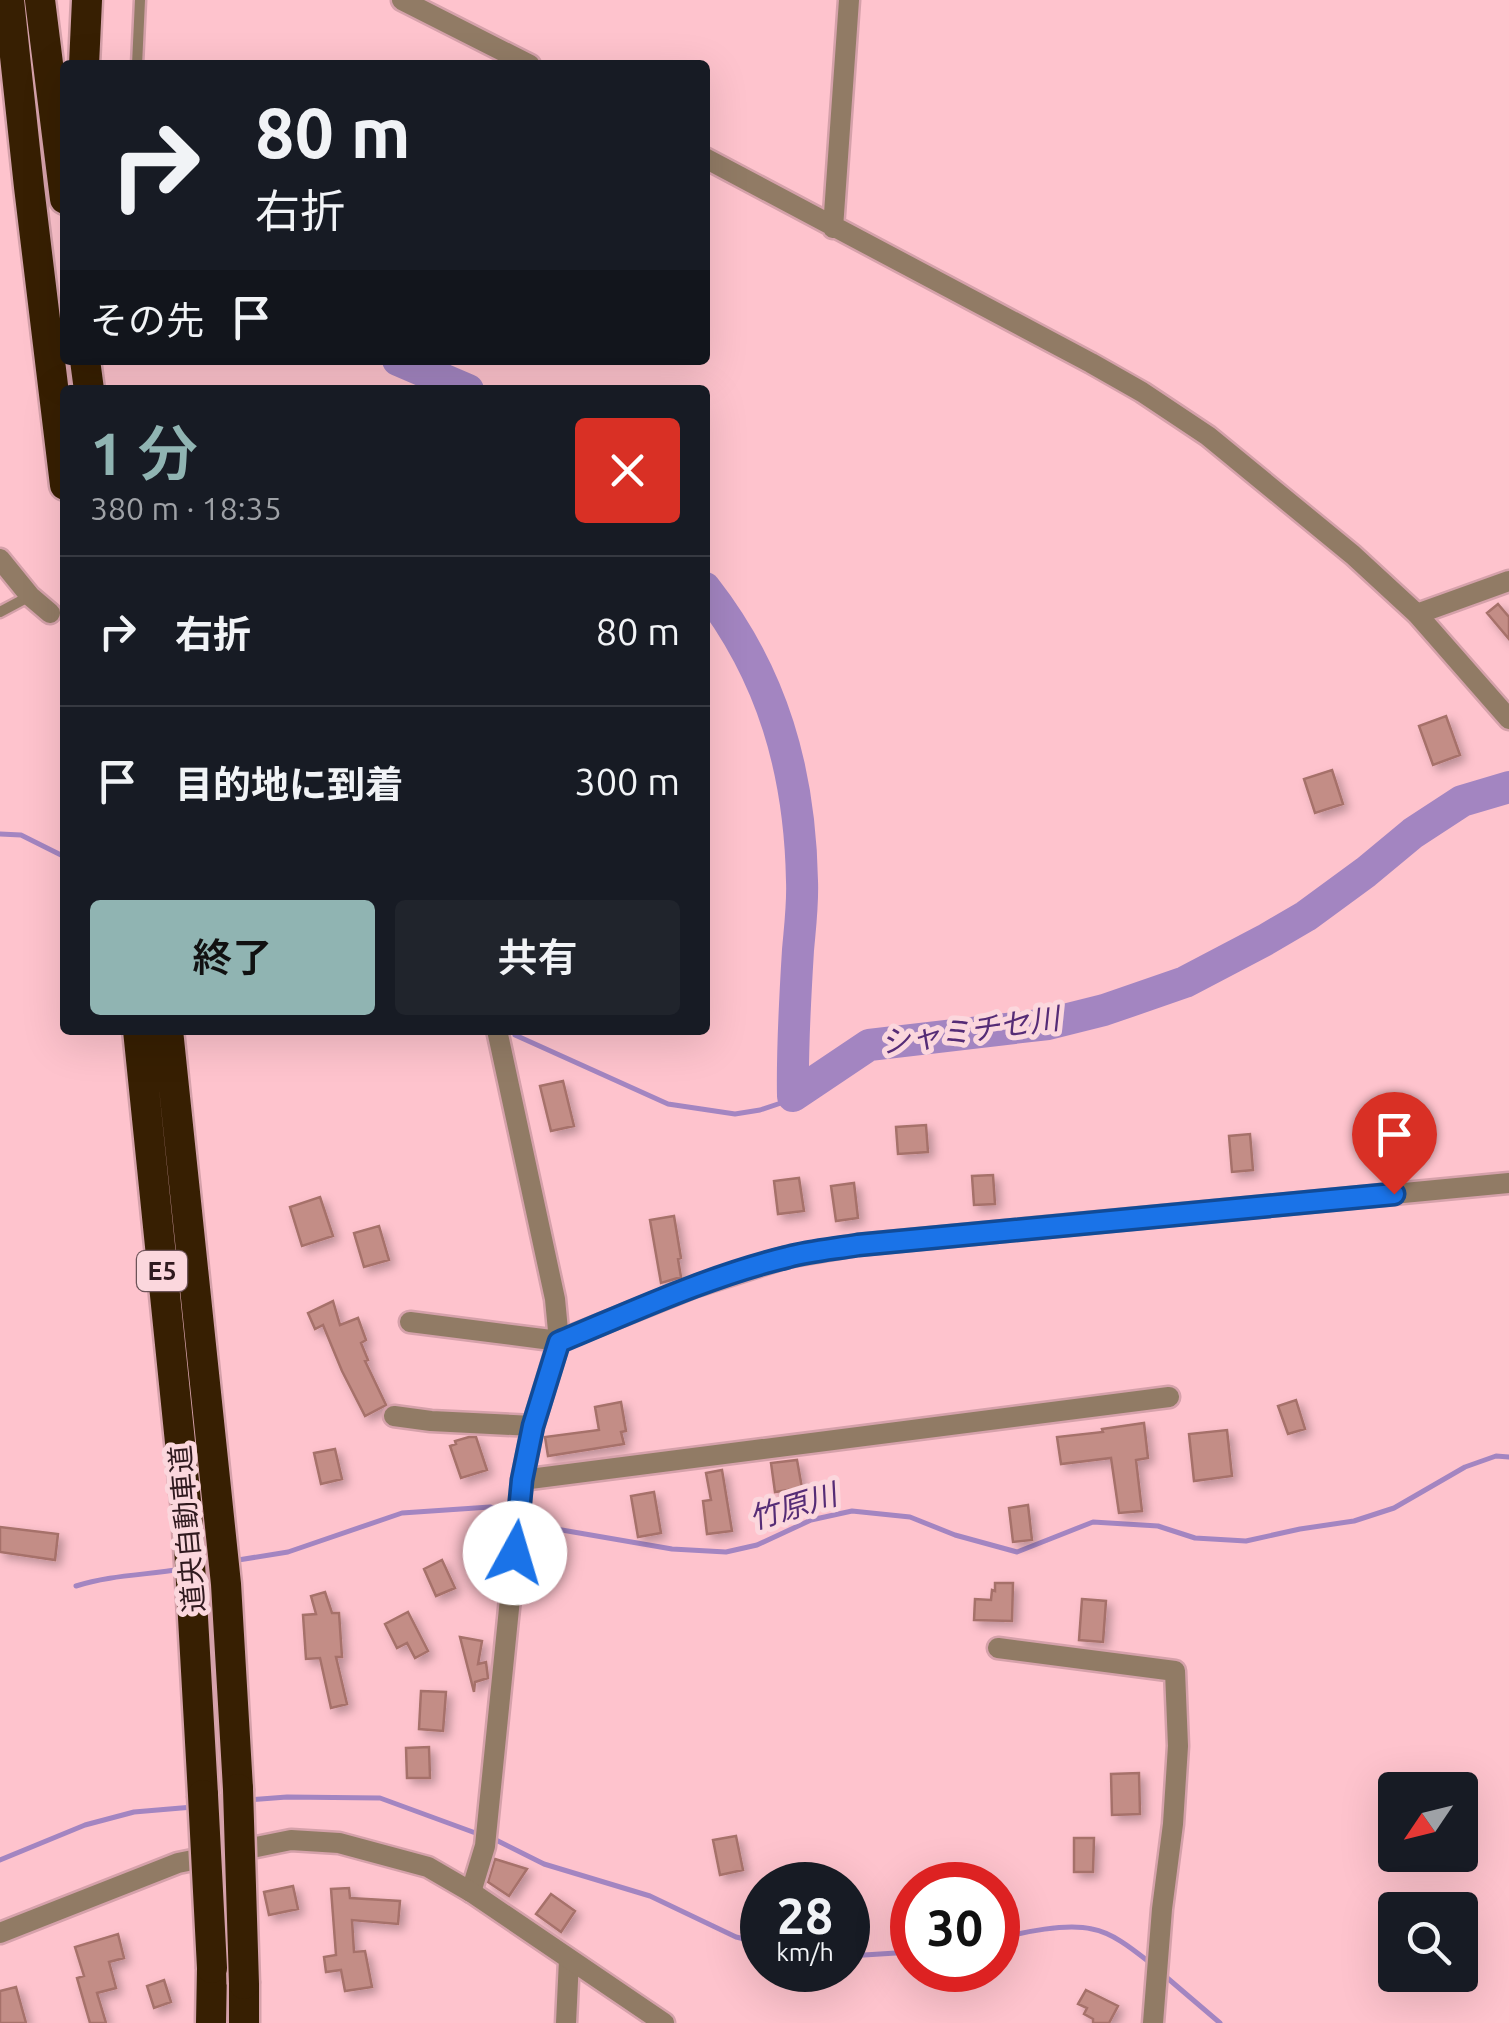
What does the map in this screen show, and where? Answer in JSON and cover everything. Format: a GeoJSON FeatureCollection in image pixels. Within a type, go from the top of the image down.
{"type":"FeatureCollection","features":[{"type":"Feature","properties":{"kind":"highway"},"geometry":{"type":"LineString","coordinates":[[9,0],[60,448]]}},
{"type":"Feature","properties":{"kind":"highway"},"geometry":{"type":"LineString","coordinates":[[40,0],[60,159]]}},
{"type":"Feature","properties":{"kind":"highway"},"geometry":{"type":"LineString","coordinates":[[84,60],[87,0]]}},
{"type":"Feature","properties":{"kind":"highway"},"geometry":{"type":"LineString","coordinates":[[0,66],[57,425]]}},
{"type":"Feature","properties":{"kind":"highway","name":"道央自動車道"},"geometry":{"type":"LineString","coordinates":[[139,1035],[187,1511],[212,1968],[211,2023]]}},
{"type":"Feature","properties":{"kind":"highway","name":"道央自動車道"},"geometry":{"type":"LineString","coordinates":[[169,1035],[226,1584],[238,1789],[244,2023]]}},
{"type":"Feature","properties":{"kind":"street"},"geometry":{"type":"LineString","coordinates":[[402,0],[520,60]]}},
{"type":"Feature","properties":{"kind":"street"},"geometry":{"type":"LineString","coordinates":[[833,228],[848,0]]}},
{"type":"Feature","properties":{"kind":"street"},"geometry":{"type":"LineString","coordinates":[[710,161],[1056,344],[1142,392],[1208,436],[1353,555],[1417,614],[1509,718]]}},
{"type":"Feature","properties":{"kind":"street"},"geometry":{"type":"LineString","coordinates":[[0,559],[30,596],[50,613]]}},
{"type":"Feature","properties":{"kind":"street"},"geometry":{"type":"LineString","coordinates":[[1417,614],[1509,581]]}},
{"type":"Feature","properties":{"kind":"street"},"geometry":{"type":"LineString","coordinates":[[471,1892],[484,1846],[522,1480],[533,1426],[559,1342],[555,1298],[498,1035]]}},
{"type":"Feature","properties":{"kind":"street"},"geometry":{"type":"LineString","coordinates":[[410,1322],[559,1342],[696,1286],[787,1257],[858,1245],[1509,1182]]}},
{"type":"Feature","properties":{"kind":"street"},"geometry":{"type":"LineString","coordinates":[[522,1480],[1169,1397]]}},
{"type":"Feature","properties":{"kind":"street"},"geometry":{"type":"LineString","coordinates":[[394,1416],[533,1426]]}},
{"type":"Feature","properties":{"kind":"street"},"geometry":{"type":"LineString","coordinates":[[998,1648],[1175,1671],[1178,1746],[1153,2023]]}},
{"type":"Feature","properties":{"kind":"street"},"geometry":{"type":"LineString","coordinates":[[0,1933],[178,1863],[290,1840],[340,1844],[428,1866],[664,2023]]}},
{"type":"Feature","properties":{"kind":"street"},"geometry":{"type":"LineString","coordinates":[[566,2023],[569,1960]]}},
{"type":"Feature","properties":{"kind":"lane"},"geometry":{"type":"LineString","coordinates":[[137,60],[140,0]]}},
{"type":"Feature","properties":{"kind":"lane"},"geometry":{"type":"LineString","coordinates":[[0,612],[30,596]]}},
{"type":"Feature","properties":{"kind":"building"},"geometry":{"type":"Polygon","coordinates":[[[1498,604],[1509,617],[1509,639],[1487,613],[1498,604]]]}},
{"type":"Feature","properties":{"kind":"building"},"geometry":{"type":"Polygon","coordinates":[[[1446,716],[1460,755],[1433,765],[1419,726],[1446,716]]]}},
{"type":"Feature","properties":{"kind":"building"},"geometry":{"type":"Polygon","coordinates":[[[1332,770],[1343,804],[1315,813],[1304,779],[1332,770]]]}},
{"type":"Feature","properties":{"kind":"building"},"geometry":{"type":"Polygon","coordinates":[[[563,1081],[574,1126],[551,1131],[540,1086],[563,1081]]]}},
{"type":"Feature","properties":{"kind":"building"},"geometry":{"type":"Polygon","coordinates":[[[926,1125],[928,1152],[898,1154],[896,1127],[926,1125]]]}},
{"type":"Feature","properties":{"kind":"building"},"geometry":{"type":"Polygon","coordinates":[[[1250,1134],[1253,1170],[1232,1172],[1229,1136],[1250,1134]]]}},
{"type":"Feature","properties":{"kind":"building"},"geometry":{"type":"Polygon","coordinates":[[[993,1175],[995,1204],[974,1205],[972,1176],[993,1175]]]}},
{"type":"Feature","properties":{"kind":"building"},"geometry":{"type":"Polygon","coordinates":[[[799,1178],[804,1211],[778,1214],[774,1181],[799,1178]]]}},
{"type":"Feature","properties":{"kind":"building"},"geometry":{"type":"Polygon","coordinates":[[[854,1183],[858,1218],[836,1221],[831,1186],[854,1183]]]}},
{"type":"Feature","properties":{"kind":"building"},"geometry":{"type":"Polygon","coordinates":[[[320,1197],[333,1236],[302,1246],[290,1207],[320,1197]]]}},
{"type":"Feature","properties":{"kind":"building"},"geometry":{"type":"Polygon","coordinates":[[[674,1216],[681,1277],[661,1283],[650,1220],[674,1216]]]}},
{"type":"Feature","properties":{"kind":"building"},"geometry":{"type":"Polygon","coordinates":[[[379,1226],[389,1260],[364,1267],[354,1233],[379,1226]]]}},
{"type":"Feature","properties":{"kind":"building"},"geometry":{"type":"Polygon","coordinates":[[[333,1301],[340,1325],[358,1318],[366,1340],[361,1343],[368,1360],[365,1361],[386,1405],[365,1416],[323,1325],[315,1329],[308,1313],[333,1301]]]}},
{"type":"Feature","properties":{"kind":"building"},"geometry":{"type":"Polygon","coordinates":[[[1296,1400],[1305,1429],[1288,1434],[1278,1406],[1296,1400]]]}},
{"type":"Feature","properties":{"kind":"building"},"geometry":{"type":"Polygon","coordinates":[[[621,1402],[624,1444],[548,1456],[545,1437],[599,1430],[595,1407],[621,1402]]]}},
{"type":"Feature","properties":{"kind":"building"},"geometry":{"type":"Polygon","coordinates":[[[1144,1423],[1148,1458],[1136,1460],[1142,1511],[1119,1513],[1111,1458],[1061,1464],[1057,1437],[1144,1423]]]}},
{"type":"Feature","properties":{"kind":"building"},"geometry":{"type":"Polygon","coordinates":[[[1227,1430],[1232,1476],[1194,1481],[1189,1434],[1227,1430]]]}},
{"type":"Feature","properties":{"kind":"building"},"geometry":{"type":"Polygon","coordinates":[[[476,1437],[487,1470],[461,1478],[450,1446],[476,1437]]]}},
{"type":"Feature","properties":{"kind":"building"},"geometry":{"type":"Polygon","coordinates":[[[335,1449],[342,1479],[321,1484],[314,1453],[335,1449]]]}},
{"type":"Feature","properties":{"kind":"building"},"geometry":{"type":"Polygon","coordinates":[[[797,1460],[802,1488],[775,1492],[771,1463],[797,1460]]]}},
{"type":"Feature","properties":{"kind":"building"},"geometry":{"type":"Polygon","coordinates":[[[722,1470],[732,1531],[707,1534],[703,1501],[711,1500],[706,1473],[722,1470]]]}},
{"type":"Feature","properties":{"kind":"building"},"geometry":{"type":"Polygon","coordinates":[[[654,1492],[661,1533],[638,1537],[631,1496],[654,1492]]]}},
{"type":"Feature","properties":{"kind":"building"},"geometry":{"type":"Polygon","coordinates":[[[1028,1505],[1032,1540],[1013,1542],[1009,1508],[1028,1505]]]}},
{"type":"Feature","properties":{"kind":"building"},"geometry":{"type":"Polygon","coordinates":[[[0,1527],[58,1534],[55,1560],[0,1552],[0,1527]]]}},
{"type":"Feature","properties":{"kind":"building"},"geometry":{"type":"Polygon","coordinates":[[[442,1560],[455,1588],[436,1596],[424,1569],[442,1560]]]}},
{"type":"Feature","properties":{"kind":"building"},"geometry":{"type":"Polygon","coordinates":[[[995,1583],[1013,1583],[1012,1621],[974,1620],[975,1599],[991,1600],[995,1583]]]}},
{"type":"Feature","properties":{"kind":"building"},"geometry":{"type":"Polygon","coordinates":[[[325,1592],[332,1613],[339,1613],[342,1657],[336,1657],[347,1704],[331,1708],[320,1658],[306,1659],[303,1615],[316,1614],[311,1596],[325,1592]]]}},
{"type":"Feature","properties":{"kind":"building"},"geometry":{"type":"Polygon","coordinates":[[[1082,1599],[1106,1601],[1103,1642],[1079,1640],[1082,1599]]]}},
{"type":"Feature","properties":{"kind":"building"},"geometry":{"type":"Polygon","coordinates":[[[408,1612],[428,1651],[415,1658],[407,1643],[397,1648],[385,1624],[408,1612]]]}},
{"type":"Feature","properties":{"kind":"building"},"geometry":{"type":"Polygon","coordinates":[[[460,1637],[482,1641],[478,1664],[486,1662],[488,1678],[475,1682],[474,1692],[460,1637]]]}},
{"type":"Feature","properties":{"kind":"building"},"geometry":{"type":"Polygon","coordinates":[[[421,1691],[446,1692],[443,1731],[419,1729],[421,1691]]]}},
{"type":"Feature","properties":{"kind":"building"},"geometry":{"type":"Polygon","coordinates":[[[429,1747],[430,1778],[407,1778],[406,1748],[429,1747]]]}},
{"type":"Feature","properties":{"kind":"building"},"geometry":{"type":"Polygon","coordinates":[[[1139,1773],[1140,1814],[1112,1815],[1111,1774],[1139,1773]]]}},
{"type":"Feature","properties":{"kind":"building"},"geometry":{"type":"Polygon","coordinates":[[[736,1836],[740,1871],[720,1875],[713,1840],[736,1836]]]}},
{"type":"Feature","properties":{"kind":"building"},"geometry":{"type":"Polygon","coordinates":[[[1074,1838],[1094,1838],[1093,1872],[1074,1872],[1074,1838]]]}},
{"type":"Feature","properties":{"kind":"building"},"geometry":{"type":"Polygon","coordinates":[[[495,1859],[527,1869],[509,1896],[488,1882],[495,1859]]]}},
{"type":"Feature","properties":{"kind":"building"},"geometry":{"type":"Polygon","coordinates":[[[293,1886],[298,1909],[269,1915],[264,1892],[293,1886]]]}},
{"type":"Feature","properties":{"kind":"building"},"geometry":{"type":"Polygon","coordinates":[[[349,1888],[350,1898],[400,1901],[398,1924],[352,1920],[354,1952],[365,1951],[372,1987],[345,1991],[341,1970],[326,1972],[324,1957],[336,1955],[331,1889],[349,1888]]]}},
{"type":"Feature","properties":{"kind":"building"},"geometry":{"type":"Polygon","coordinates":[[[551,1894],[575,1911],[561,1932],[536,1914],[551,1894]]]}},
{"type":"Feature","properties":{"kind":"building"},"geometry":{"type":"Polygon","coordinates":[[[118,1934],[124,1958],[109,1962],[116,1988],[97,1993],[106,2023],[90,2023],[77,1978],[84,1976],[75,1947],[118,1934]]]}},
{"type":"Feature","properties":{"kind":"building"},"geometry":{"type":"Polygon","coordinates":[[[164,1980],[171,2002],[154,2008],[147,1986],[164,1980]]]}},
{"type":"Feature","properties":{"kind":"building"},"geometry":{"type":"Polygon","coordinates":[[[16,1987],[26,2023],[0,2023],[0,1991],[16,1987]]]}},
{"type":"Feature","properties":{"kind":"building"},"geometry":{"type":"Polygon","coordinates":[[[1086,1990],[1118,2006],[1109,2023],[1093,2023],[1084,2014],[1087,2008],[1078,2004],[1086,1990]]]}},
{"type":"Feature","properties":{"kind":"waterway","name":"シャミチセ川"},"geometry":{"type":"LineString","coordinates":[[410,365],[456,385]]}},
{"type":"Feature","properties":{"kind":"waterway","name":"シャミチセ川"},"geometry":{"type":"LineString","coordinates":[[710,595],[749,655],[765,690],[796,801],[802,890],[793,1096]]}},
{"type":"Feature","properties":{"kind":"waterway","name":"シャミチセ川"},"geometry":{"type":"LineString","coordinates":[[793,1096],[869,1045],[1048,1024],[1104,1010],[1185,982],[1306,916],[1413,833],[1462,801],[1509,787]]}},
{"type":"Feature","properties":{"kind":"waterway"},"geometry":{"type":"LineString","coordinates":[[0,834],[21,835],[60,854]]}},
{"type":"Feature","properties":{"kind":"waterway"},"geometry":{"type":"LineString","coordinates":[[515,1035],[668,1104],[735,1114],[760,1110],[793,1096]]}},
{"type":"Feature","properties":{"kind":"waterway","name":"竹原川"},"geometry":{"type":"LineString","coordinates":[[523,1518],[556,1529],[672,1549],[726,1552],[757,1545],[811,1520],[852,1511],[910,1517],[955,1535],[1017,1552],[1093,1522],[1158,1526],[1195,1538],[1246,1541],[1354,1521],[1394,1508],[1465,1467],[1496,1456],[1509,1457]]}},
{"type":"Feature","properties":{"kind":"waterway","name":"竹原川"},"geometry":{"type":"LineString","coordinates":[[232,1561],[288,1552],[402,1513],[490,1507],[512,1514]]}},
{"type":"Feature","properties":{"kind":"waterway","name":"竹原川"},"geometry":{"type":"LineString","coordinates":[[76,1586],[182,1569]]}},
{"type":"Feature","properties":{"kind":"waterway"},"geometry":{"type":"LineString","coordinates":[[249,1800],[380,1798],[481,1835]]}},
{"type":"Feature","properties":{"kind":"waterway"},"geometry":{"type":"LineString","coordinates":[[0,1860],[85,1825],[134,1812],[193,1807]]}},
{"type":"Feature","properties":{"kind":"waterway"},"geometry":{"type":"LineString","coordinates":[[492,1838],[544,1864],[650,1896],[740,1938]]}},
{"type":"Feature","properties":{"kind":"waterway"},"geometry":{"type":"LineString","coordinates":[[1020,1934],[1057,1928],[1092,1929],[1116,1938],[1153,1965]]}},
{"type":"Feature","properties":{"kind":"waterway"},"geometry":{"type":"LineString","coordinates":[[870,1955],[890,1953]]}},
{"type":"Feature","properties":{"kind":"waterway"},"geometry":{"type":"LineString","coordinates":[[1165,1976],[1220,2023]]}},
{"type":"Feature","properties":{"kind":"route"},"geometry":{"type":"LineString","coordinates":[[515,1553],[522,1480],[533,1426],[559,1342],[593,1328],[696,1286],[787,1257],[858,1245],[1394,1194]]}}]}
